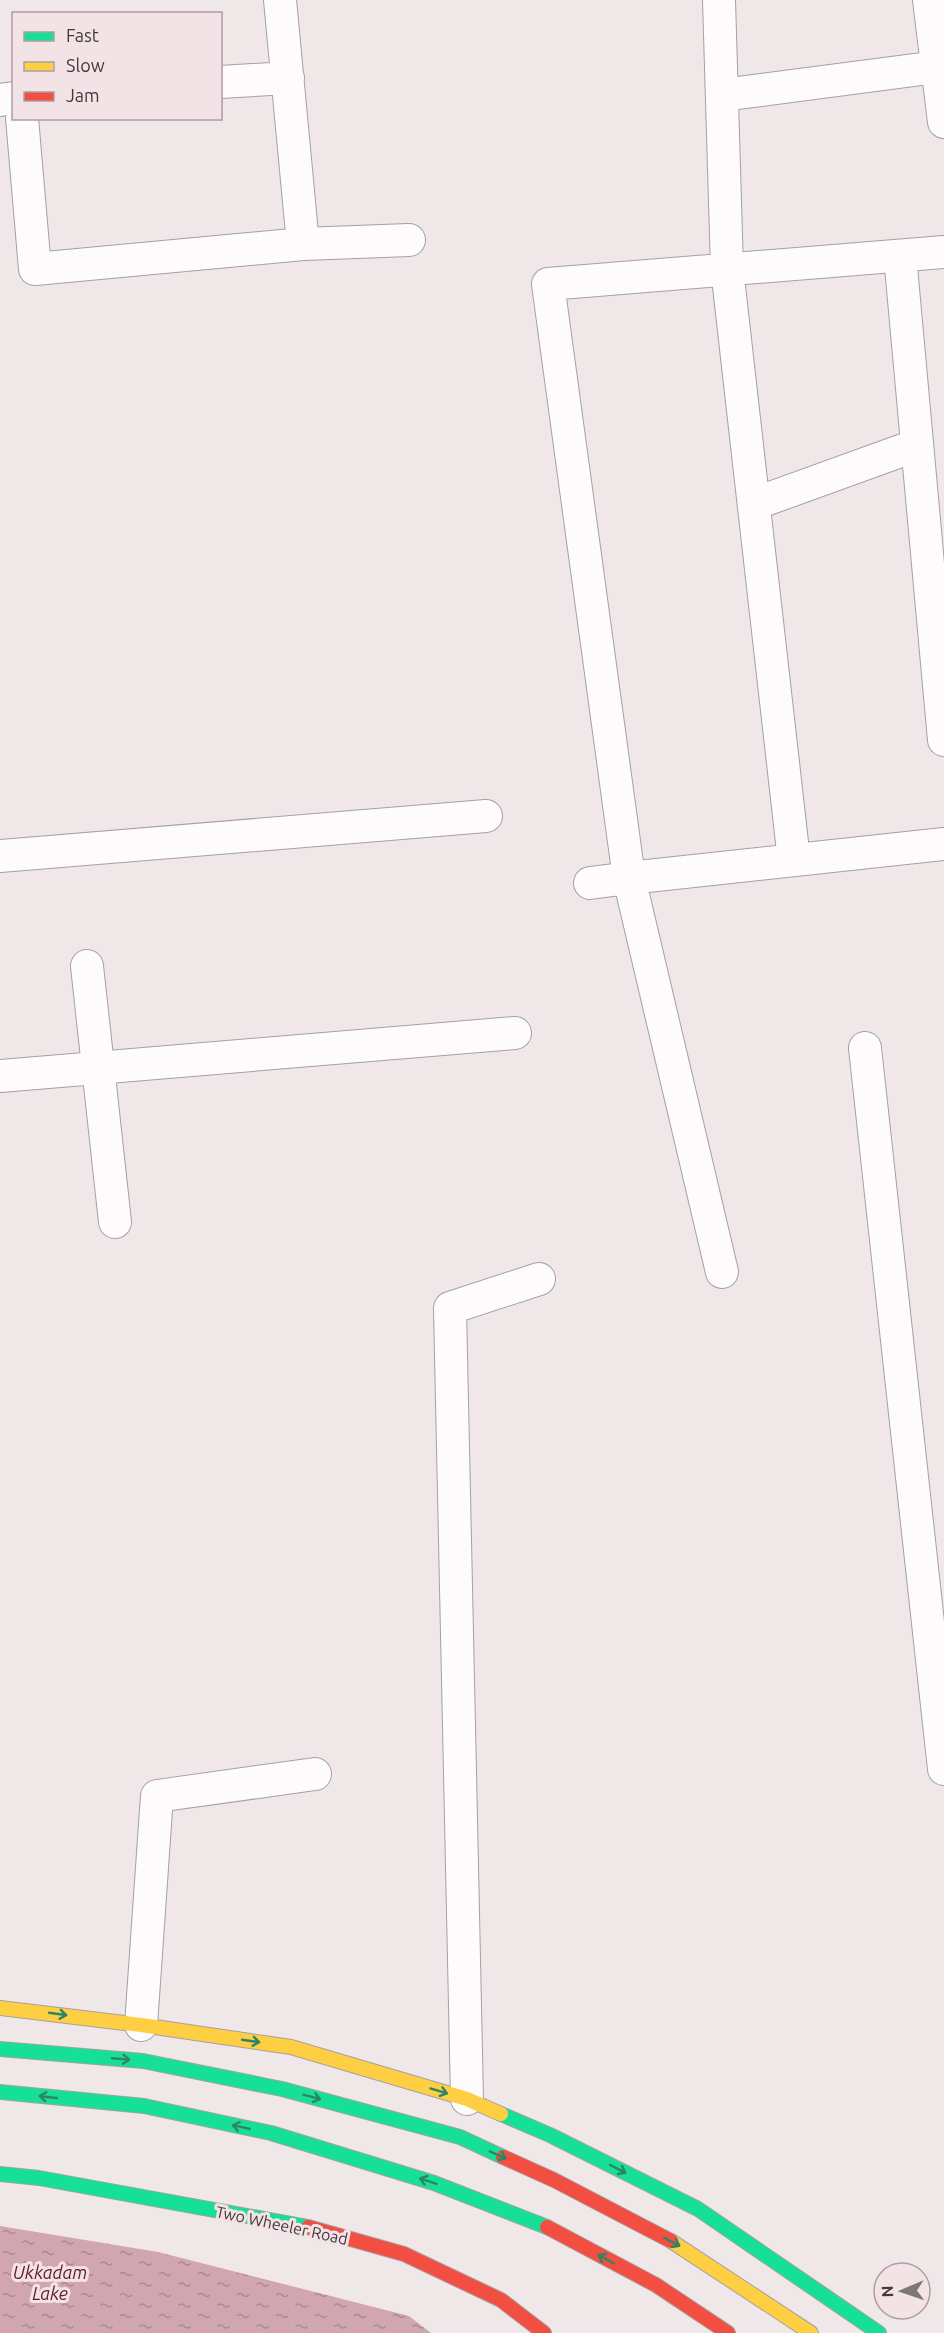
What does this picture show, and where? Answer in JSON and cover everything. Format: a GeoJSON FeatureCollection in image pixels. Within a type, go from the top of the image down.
{"type":"FeatureCollection","features":[{"type":"Feature","properties":{"kind":"main road"},"geometry":{"type":"LineString","coordinates":[[0,2008],[141,2025],[291,2047],[467,2100],[550,2135],[698,2209],[879,2333]]}},
{"type":"Feature","properties":{"kind":"main road"},"geometry":{"type":"LineString","coordinates":[[0,2049],[143,2061],[282,2089],[460,2137],[554,2180],[681,2246],[811,2333]]}},
{"type":"Feature","properties":{"kind":"main road"},"geometry":{"type":"LineString","coordinates":[[0,2092],[144,2106],[271,2133],[434,2182],[535,2221],[656,2285],[728,2333]]}},
{"type":"Feature","properties":{"kind":"main road","name":"Two Wheeler Road"},"geometry":{"type":"LineString","coordinates":[[0,2174],[39,2178],[304,2226],[404,2254],[501,2300],[544,2333]]}},
{"type":"Feature","properties":{"kind":"street"},"geometry":{"type":"LineString","coordinates":[[280,0],[303,244]]}},
{"type":"Feature","properties":{"kind":"street"},"geometry":{"type":"LineString","coordinates":[[719,0],[727,269],[794,860]]}},
{"type":"Feature","properties":{"kind":"street"},"geometry":{"type":"LineString","coordinates":[[929,0],[944,122]]}},
{"type":"Feature","properties":{"kind":"street"},"geometry":{"type":"LineString","coordinates":[[722,95],[937,67]]}},
{"type":"Feature","properties":{"kind":"street"},"geometry":{"type":"LineString","coordinates":[[222,82],[288,78]]}},
{"type":"Feature","properties":{"kind":"street"},"geometry":{"type":"LineString","coordinates":[[22,120],[35,269],[303,244],[410,240]]}},
{"type":"Feature","properties":{"kind":"street"},"geometry":{"type":"LineString","coordinates":[[722,1272],[628,878],[548,284],[900,256],[943,248]]}},
{"type":"Feature","properties":{"kind":"street"},"geometry":{"type":"LineString","coordinates":[[900,256],[944,740]]}},
{"type":"Feature","properties":{"kind":"street"},"geometry":{"type":"LineString","coordinates":[[754,504],[917,445]]}},
{"type":"Feature","properties":{"kind":"street"},"geometry":{"type":"LineString","coordinates":[[0,856],[486,816]]}},
{"type":"Feature","properties":{"kind":"street"},"geometry":{"type":"LineString","coordinates":[[590,883],[944,844]]}},
{"type":"Feature","properties":{"kind":"street"},"geometry":{"type":"LineString","coordinates":[[87,966],[115,1222]]}},
{"type":"Feature","properties":{"kind":"street"},"geometry":{"type":"LineString","coordinates":[[0,1076],[515,1033]]}},
{"type":"Feature","properties":{"kind":"street"},"geometry":{"type":"LineString","coordinates":[[865,1048],[938,1664],[944,1769]]}},
{"type":"Feature","properties":{"kind":"street"},"geometry":{"type":"LineString","coordinates":[[467,2100],[450,1308],[539,1279]]}},
{"type":"Feature","properties":{"kind":"street"},"geometry":{"type":"LineString","coordinates":[[141,2025],[157,1796],[315,1774]]}},
{"type":"Feature","properties":{"kind":"water","name":"Ukkadam Lake"},"geometry":{"type":"Polygon","coordinates":[[[0,2226],[158,2252],[409,2316],[431,2333],[0,2333],[0,2226]]]}},
{"type":"Feature","properties":{"kind":"traffic: fast"},"geometry":{"type":"LineString","coordinates":[[0,2049],[143,2061],[282,2089],[460,2137],[503,2157]]}},
{"type":"Feature","properties":{"kind":"traffic: fast"},"geometry":{"type":"LineString","coordinates":[[0,2092],[144,2106],[271,2133],[434,2183],[547,2227]]}},
{"type":"Feature","properties":{"kind":"traffic: fast"},"geometry":{"type":"LineString","coordinates":[[501,2114],[550,2135],[698,2209],[879,2333]]}},
{"type":"Feature","properties":{"kind":"traffic: fast"},"geometry":{"type":"LineString","coordinates":[[0,2174],[39,2178],[308,2227]]}},
{"type":"Feature","properties":{"kind":"traffic: slow"},"geometry":{"type":"LineString","coordinates":[[0,2008],[141,2025],[291,2047],[467,2099],[501,2114]]}},
{"type":"Feature","properties":{"kind":"traffic: slow"},"geometry":{"type":"LineString","coordinates":[[671,2241],[811,2333]]}},
{"type":"Feature","properties":{"kind":"traffic: jam"},"geometry":{"type":"LineString","coordinates":[[503,2157],[554,2180],[671,2241]]}},
{"type":"Feature","properties":{"kind":"traffic: jam"},"geometry":{"type":"LineString","coordinates":[[308,2227],[404,2254],[501,2300],[544,2333]]}},
{"type":"Feature","properties":{"kind":"traffic: jam"},"geometry":{"type":"LineString","coordinates":[[547,2227],[656,2285],[728,2333]]}}]}
